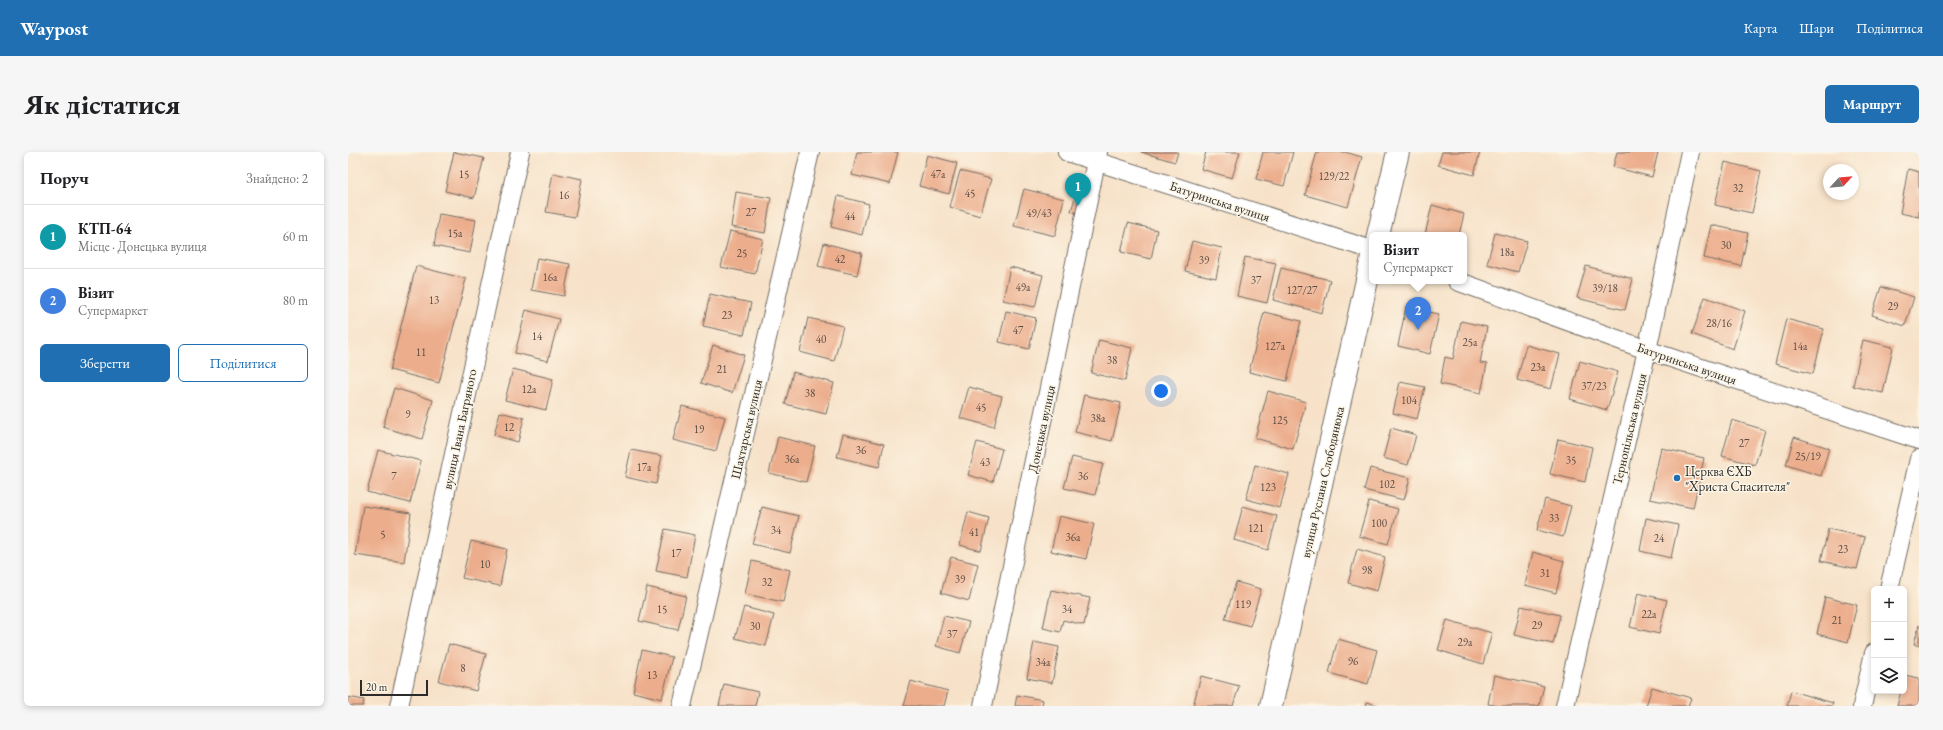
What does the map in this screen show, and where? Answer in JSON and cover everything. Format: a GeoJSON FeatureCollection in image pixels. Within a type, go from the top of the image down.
{"type":"FeatureCollection","features":[{"type":"Feature","properties":{"kind":"main road"},"geometry":{"type":"LineString","coordinates":[[1379,232],[1398,152]]}},
{"type":"Feature","properties":{"kind":"main road","name":"вулиця Руслана Слободянюка"},"geometry":{"type":"LineString","coordinates":[[1271,706],[1369,271]]}},
{"type":"Feature","properties":{"kind":"street","name":"вулиця Івана Багряного"},"geometry":{"type":"LineString","coordinates":[[399,706],[520,152]]}},
{"type":"Feature","properties":{"kind":"street","name":"Шахтарська вулиця"},"geometry":{"type":"LineString","coordinates":[[682,706],[810,152]]}},
{"type":"Feature","properties":{"kind":"street","name":"Батуринська вулиця"},"geometry":{"type":"LineString","coordinates":[[1067,152],[1097,156],[1369,249]]}},
{"type":"Feature","properties":{"kind":"street","name":"Тернопільська вулиця"},"geometry":{"type":"LineString","coordinates":[[1566,706],[1648,350],[1690,152]]}},
{"type":"Feature","properties":{"kind":"street","name":"Донецька вулиця"},"geometry":{"type":"LineString","coordinates":[[983,706],[1097,156]]}},
{"type":"Feature","properties":{"kind":"street","name":"Батуринська вулиця"},"geometry":{"type":"LineString","coordinates":[[1466,284],[1648,350],[1919,440]]}},
{"type":"Feature","properties":{"kind":"street"},"geometry":{"type":"LineString","coordinates":[[1890,586],[1919,459]]}},
{"type":"Feature","properties":{"kind":"street"},"geometry":{"type":"LineString","coordinates":[[1862,706],[1873,658]]}},
{"type":"Feature","properties":{"kind":"building"},"geometry":{"type":"Polygon","coordinates":[[[454,152],[484,158],[474,198],[445,191],[454,152]]]}},
{"type":"Feature","properties":{"kind":"building"},"geometry":{"type":"Polygon","coordinates":[[[857,152],[898,152],[890,184],[852,175],[857,152]]]}},
{"type":"Feature","properties":{"kind":"building"},"geometry":{"type":"Polygon","coordinates":[[[1141,152],[1178,152],[1175,162],[1141,152]]]}},
{"type":"Feature","properties":{"kind":"building"},"geometry":{"type":"Polygon","coordinates":[[[1206,152],[1240,152],[1232,178],[1201,169],[1206,152]]]}},
{"type":"Feature","properties":{"kind":"building"},"geometry":{"type":"Polygon","coordinates":[[[1263,152],[1293,152],[1284,186],[1256,179],[1263,152]]]}},
{"type":"Feature","properties":{"kind":"building"},"geometry":{"type":"Polygon","coordinates":[[[1317,152],[1345,152],[1362,157],[1348,207],[1305,195],[1317,152]]]}},
{"type":"Feature","properties":{"kind":"building"},"geometry":{"type":"Polygon","coordinates":[[[1442,152],[1480,152],[1474,175],[1438,165],[1442,152]]]}},
{"type":"Feature","properties":{"kind":"building"},"geometry":{"type":"Polygon","coordinates":[[[1617,152],[1658,152],[1652,177],[1613,167],[1617,152]]]}},
{"type":"Feature","properties":{"kind":"building"},"geometry":{"type":"Polygon","coordinates":[[[927,155],[957,163],[949,194],[919,186],[927,155]]]}},
{"type":"Feature","properties":{"kind":"building"},"geometry":{"type":"Polygon","coordinates":[[[1725,162],[1761,171],[1752,213],[1715,205],[1725,162]]]}},
{"type":"Feature","properties":{"kind":"building"},"geometry":{"type":"Polygon","coordinates":[[[1908,169],[1919,172],[1919,217],[1900,213],[1908,169]]]}},
{"type":"Feature","properties":{"kind":"building"},"geometry":{"type":"Polygon","coordinates":[[[960,171],[991,179],[980,216],[950,207],[960,171]]]}},
{"type":"Feature","properties":{"kind":"building"},"geometry":{"type":"Polygon","coordinates":[[[553,173],[582,179],[575,217],[546,212],[553,173]]]}},
{"type":"Feature","properties":{"kind":"building"},"geometry":{"type":"Polygon","coordinates":[[[1024,189],[1064,199],[1055,236],[1014,226],[1024,189]]]}},
{"type":"Feature","properties":{"kind":"building"},"geometry":{"type":"Polygon","coordinates":[[[736,192],[771,198],[765,233],[731,227],[736,192]]]}},
{"type":"Feature","properties":{"kind":"building"},"geometry":{"type":"Polygon","coordinates":[[[838,196],[869,204],[862,235],[831,227],[838,196]]]}},
{"type":"Feature","properties":{"kind":"building"},"geometry":{"type":"Polygon","coordinates":[[[1075,198],[1084,201],[1080,214],[1071,211],[1075,198]]]}},
{"type":"Feature","properties":{"kind":"building"},"geometry":{"type":"Polygon","coordinates":[[[1432,205],[1464,214],[1460,232],[1426,232],[1432,205]]]}},
{"type":"Feature","properties":{"kind":"building"},"geometry":{"type":"Polygon","coordinates":[[[439,214],[476,220],[470,253],[434,246],[439,214]]]}},
{"type":"Feature","properties":{"kind":"building"},"geometry":{"type":"Polygon","coordinates":[[[1128,223],[1157,230],[1151,259],[1121,252],[1128,223]]]}},
{"type":"Feature","properties":{"kind":"building"},"geometry":{"type":"Polygon","coordinates":[[[1711,225],[1748,233],[1741,266],[1704,258],[1711,225]]]}},
{"type":"Feature","properties":{"kind":"building"},"geometry":{"type":"Polygon","coordinates":[[[730,231],[763,239],[755,274],[721,267],[730,231]]]}},
{"type":"Feature","properties":{"kind":"building"},"geometry":{"type":"Polygon","coordinates":[[[1495,233],[1527,241],[1518,272],[1487,264],[1495,233]]]}},
{"type":"Feature","properties":{"kind":"building"},"geometry":{"type":"Polygon","coordinates":[[[1192,241],[1222,248],[1216,278],[1185,271],[1192,241]]]}},
{"type":"Feature","properties":{"kind":"building"},"geometry":{"type":"Polygon","coordinates":[[[824,243],[862,253],[857,275],[818,266],[824,243]]]}},
{"type":"Feature","properties":{"kind":"building"},"geometry":{"type":"Polygon","coordinates":[[[1245,257],[1276,263],[1267,303],[1237,296],[1245,257]]]}},
{"type":"Feature","properties":{"kind":"building"},"geometry":{"type":"Polygon","coordinates":[[[537,258],[570,264],[564,296],[531,290],[537,258]]]}},
{"type":"Feature","properties":{"kind":"building"},"geometry":{"type":"Polygon","coordinates":[[[416,266],[466,279],[439,383],[390,370],[416,266]]]}},
{"type":"Feature","properties":{"kind":"building"},"geometry":{"type":"Polygon","coordinates":[[[1586,266],[1633,279],[1625,310],[1577,298],[1586,266]]]}},
{"type":"Feature","properties":{"kind":"building"},"geometry":{"type":"Polygon","coordinates":[[[1010,267],[1043,275],[1035,307],[1003,300],[1010,267]]]}},
{"type":"Feature","properties":{"kind":"building"},"geometry":{"type":"Polygon","coordinates":[[[1281,268],[1330,280],[1322,313],[1273,300],[1281,268]]]}},
{"type":"Feature","properties":{"kind":"building"},"geometry":{"type":"Polygon","coordinates":[[[1881,287],[1914,297],[1905,326],[1872,315],[1881,287]]]}},
{"type":"Feature","properties":{"kind":"building"},"geometry":{"type":"Polygon","coordinates":[[[710,294],[751,303],[744,335],[703,326],[710,294]]]}},
{"type":"Feature","properties":{"kind":"building"},"geometry":{"type":"Polygon","coordinates":[[[1705,297],[1745,311],[1733,349],[1692,334],[1705,297]]]}},
{"type":"Feature","properties":{"kind":"building"},"geometry":{"type":"Polygon","coordinates":[[[1406,307],[1439,314],[1430,354],[1398,346],[1406,307]]]}},
{"type":"Feature","properties":{"kind":"building"},"geometry":{"type":"Polygon","coordinates":[[[526,310],[559,319],[548,361],[515,353],[526,310]]]}},
{"type":"Feature","properties":{"kind":"building"},"geometry":{"type":"Polygon","coordinates":[[[1006,311],[1036,318],[1029,349],[999,342],[1006,311]]]}},
{"type":"Feature","properties":{"kind":"building"},"geometry":{"type":"Polygon","coordinates":[[[1264,312],[1301,321],[1287,381],[1249,372],[1264,312]]]}},
{"type":"Feature","properties":{"kind":"building"},"geometry":{"type":"Polygon","coordinates":[[[808,318],[843,326],[834,361],[800,352],[808,318]]]}},
{"type":"Feature","properties":{"kind":"building"},"geometry":{"type":"Polygon","coordinates":[[[1786,319],[1824,329],[1813,374],[1775,364],[1786,319]]]}},
{"type":"Feature","properties":{"kind":"building"},"geometry":{"type":"Polygon","coordinates":[[[1461,321],[1487,327],[1480,363],[1487,364],[1481,393],[1440,384],[1445,357],[1453,359],[1461,321]]]}},
{"type":"Feature","properties":{"kind":"building"},"geometry":{"type":"Polygon","coordinates":[[[1099,340],[1132,348],[1125,381],[1091,373],[1099,340]]]}},
{"type":"Feature","properties":{"kind":"building"},"geometry":{"type":"Polygon","coordinates":[[[1863,340],[1893,347],[1883,393],[1853,386],[1863,340]]]}},
{"type":"Feature","properties":{"kind":"building"},"geometry":{"type":"Polygon","coordinates":[[[713,345],[744,355],[732,393],[701,383],[713,345]]]}},
{"type":"Feature","properties":{"kind":"building"},"geometry":{"type":"Polygon","coordinates":[[[1526,345],[1560,354],[1551,389],[1517,380],[1526,345]]]}},
{"type":"Feature","properties":{"kind":"building"},"geometry":{"type":"Polygon","coordinates":[[[1580,361],[1618,372],[1607,410],[1570,399],[1580,361]]]}},
{"type":"Feature","properties":{"kind":"building"},"geometry":{"type":"Polygon","coordinates":[[[513,369],[553,379],[546,410],[505,400],[513,369]]]}},
{"type":"Feature","properties":{"kind":"building"},"geometry":{"type":"Polygon","coordinates":[[[793,372],[834,383],[826,414],[785,404],[793,372]]]}},
{"type":"Feature","properties":{"kind":"building"},"geometry":{"type":"Polygon","coordinates":[[[1400,382],[1425,387],[1417,419],[1393,413],[1400,382]]]}},
{"type":"Feature","properties":{"kind":"building"},"geometry":{"type":"Polygon","coordinates":[[[969,387],[1002,396],[994,427],[960,418],[969,387]]]}},
{"type":"Feature","properties":{"kind":"building"},"geometry":{"type":"Polygon","coordinates":[[[394,388],[433,400],[422,439],[383,427],[394,388]]]}},
{"type":"Feature","properties":{"kind":"building"},"geometry":{"type":"Polygon","coordinates":[[[1268,391],[1306,402],[1293,449],[1255,438],[1268,391]]]}},
{"type":"Feature","properties":{"kind":"building"},"geometry":{"type":"Polygon","coordinates":[[[1084,395],[1121,403],[1112,441],[1075,432],[1084,395]]]}},
{"type":"Feature","properties":{"kind":"building"},"geometry":{"type":"Polygon","coordinates":[[[682,406],[725,417],[716,451],[673,440],[682,406]]]}},
{"type":"Feature","properties":{"kind":"building"},"geometry":{"type":"Polygon","coordinates":[[[500,412],[524,418],[518,442],[494,435],[500,412]]]}},
{"type":"Feature","properties":{"kind":"building"},"geometry":{"type":"Polygon","coordinates":[[[1732,420],[1765,430],[1755,465],[1722,456],[1732,420]]]}},
{"type":"Feature","properties":{"kind":"building"},"geometry":{"type":"Polygon","coordinates":[[[1391,428],[1416,435],[1408,465],[1383,458],[1391,428]]]}},
{"type":"Feature","properties":{"kind":"building"},"geometry":{"type":"Polygon","coordinates":[[[843,434],[884,444],[879,467],[837,457],[843,434]]]}},
{"type":"Feature","properties":{"kind":"building"},"geometry":{"type":"Polygon","coordinates":[[[778,437],[815,446],[806,482],[769,473],[778,437]]]}},
{"type":"Feature","properties":{"kind":"building"},"geometry":{"type":"Polygon","coordinates":[[[1794,437],[1829,448],[1821,476],[1786,465],[1794,437]]]}},
{"type":"Feature","properties":{"kind":"building"},"geometry":{"type":"Polygon","coordinates":[[[1558,439],[1592,447],[1585,482],[1550,474],[1558,439]]]}},
{"type":"Feature","properties":{"kind":"building"},"geometry":{"type":"Polygon","coordinates":[[[977,442],[1002,449],[993,482],[968,475],[977,442]]]}},
{"type":"Feature","properties":{"kind":"building","name":"Церква ЄХБ \"Христа Спасителя\""},"geometry":{"type":"Polygon","coordinates":[[[1661,448],[1704,458],[1693,508],[1650,499],[1661,448]]]}},
{"type":"Feature","properties":{"kind":"building"},"geometry":{"type":"Polygon","coordinates":[[[378,450],[421,461],[410,503],[367,492],[378,450]]]}},
{"type":"Feature","properties":{"kind":"building"},"geometry":{"type":"Polygon","coordinates":[[[631,450],[662,456],[656,484],[625,477],[631,450]]]}},
{"type":"Feature","properties":{"kind":"building"},"geometry":{"type":"Polygon","coordinates":[[[1072,457],[1103,464],[1095,495],[1064,488],[1072,457]]]}},
{"type":"Feature","properties":{"kind":"building"},"geometry":{"type":"Polygon","coordinates":[[[1255,465],[1289,474],[1280,508],[1246,499],[1255,465]]]}},
{"type":"Feature","properties":{"kind":"building"},"geometry":{"type":"Polygon","coordinates":[[[1370,468],[1410,478],[1404,500],[1364,490],[1370,468]]]}},
{"type":"Feature","properties":{"kind":"building"},"geometry":{"type":"Polygon","coordinates":[[[1545,499],[1571,506],[1563,537],[1537,530],[1545,499]]]}},
{"type":"Feature","properties":{"kind":"building"},"geometry":{"type":"Polygon","coordinates":[[[1369,501],[1398,509],[1388,544],[1359,536],[1369,501]]]}},
{"type":"Feature","properties":{"kind":"building"},"geometry":{"type":"Polygon","coordinates":[[[363,506],[411,513],[404,562],[355,555],[363,506]]]}},
{"type":"Feature","properties":{"kind":"building"},"geometry":{"type":"Polygon","coordinates":[[[1243,506],[1277,516],[1268,550],[1234,540],[1243,506]]]}},
{"type":"Feature","properties":{"kind":"building"},"geometry":{"type":"Polygon","coordinates":[[[762,507],[799,516],[790,553],[752,544],[762,507]]]}},
{"type":"Feature","properties":{"kind":"building"},"geometry":{"type":"Polygon","coordinates":[[[968,512],[989,518],[981,551],[960,545],[968,512]]]}},
{"type":"Feature","properties":{"kind":"building"},"geometry":{"type":"Polygon","coordinates":[[[1059,516],[1094,524],[1086,559],[1051,551],[1059,516]]]}},
{"type":"Feature","properties":{"kind":"building"},"geometry":{"type":"Polygon","coordinates":[[[1646,518],[1678,525],[1671,558],[1640,551],[1646,518]]]}},
{"type":"Feature","properties":{"kind":"building"},"geometry":{"type":"Polygon","coordinates":[[[665,529],[695,535],[687,577],[656,571],[665,529]]]}},
{"type":"Feature","properties":{"kind":"building"},"geometry":{"type":"Polygon","coordinates":[[[1828,529],[1865,537],[1857,569],[1821,561],[1828,529]]]}},
{"type":"Feature","properties":{"kind":"building"},"geometry":{"type":"Polygon","coordinates":[[[471,541],[507,549],[500,586],[462,578],[471,541]]]}},
{"type":"Feature","properties":{"kind":"building"},"geometry":{"type":"Polygon","coordinates":[[[1357,549],[1385,557],[1377,591],[1348,583],[1357,549]]]}},
{"type":"Feature","properties":{"kind":"building"},"geometry":{"type":"Polygon","coordinates":[[[1533,552],[1564,561],[1556,593],[1525,585],[1533,552]]]}},
{"type":"Feature","properties":{"kind":"building"},"geometry":{"type":"Polygon","coordinates":[[[951,557],[978,564],[969,601],[941,593],[951,557]]]}},
{"type":"Feature","properties":{"kind":"building"},"geometry":{"type":"Polygon","coordinates":[[[752,561],[790,570],[783,602],[745,594],[752,561]]]}},
{"type":"Feature","properties":{"kind":"building"},"geometry":{"type":"Polygon","coordinates":[[[1236,582],[1261,589],[1250,626],[1225,619],[1236,582]]]}},
{"type":"Feature","properties":{"kind":"building"},"geometry":{"type":"Polygon","coordinates":[[[647,587],[686,596],[678,630],[639,621],[647,587]]]}},
{"type":"Feature","properties":{"kind":"building"},"geometry":{"type":"Polygon","coordinates":[[[1051,590],[1090,598],[1084,625],[1063,620],[1060,632],[1043,628],[1051,590]]]}},
{"type":"Feature","properties":{"kind":"building"},"geometry":{"type":"Polygon","coordinates":[[[1638,593],[1667,600],[1659,634],[1630,627],[1638,593]]]}},
{"type":"Feature","properties":{"kind":"building"},"geometry":{"type":"Polygon","coordinates":[[[1825,597],[1857,605],[1848,642],[1817,634],[1825,597]]]}},
{"type":"Feature","properties":{"kind":"building"},"geometry":{"type":"Polygon","coordinates":[[[1521,606],[1560,615],[1553,644],[1514,635],[1521,606]]]}},
{"type":"Feature","properties":{"kind":"building"},"geometry":{"type":"Polygon","coordinates":[[[744,607],[774,615],[766,646],[735,638],[744,607]]]}},
{"type":"Feature","properties":{"kind":"building"},"geometry":{"type":"Polygon","coordinates":[[[944,616],[969,622],[960,653],[936,646],[944,616]]]}},
{"type":"Feature","properties":{"kind":"building"},"geometry":{"type":"Polygon","coordinates":[[[1447,620],[1492,633],[1483,664],[1438,650],[1447,620]]]}},
{"type":"Feature","properties":{"kind":"building"},"geometry":{"type":"Polygon","coordinates":[[[1919,625],[1919,646],[1914,644],[1919,625]]]}},
{"type":"Feature","properties":{"kind":"building"},"geometry":{"type":"Polygon","coordinates":[[[1338,639],[1377,650],[1368,684],[1329,673],[1338,639]]]}},
{"type":"Feature","properties":{"kind":"building"},"geometry":{"type":"Polygon","coordinates":[[[1034,642],[1059,647],[1052,683],[1027,678],[1034,642]]]}},
{"type":"Feature","properties":{"kind":"building"},"geometry":{"type":"Polygon","coordinates":[[[449,644],[486,654],[476,691],[439,681],[449,644]]]}},
{"type":"Feature","properties":{"kind":"building"},"geometry":{"type":"Polygon","coordinates":[[[642,650],[672,657],[662,699],[633,692],[642,650]]]}},
{"type":"Feature","properties":{"kind":"building"},"geometry":{"type":"Polygon","coordinates":[[[1494,675],[1544,686],[1539,706],[1499,706],[1488,704],[1494,675]]]}},
{"type":"Feature","properties":{"kind":"building"},"geometry":{"type":"Polygon","coordinates":[[[1201,676],[1239,686],[1233,706],[1193,706],[1201,676]]]}},
{"type":"Feature","properties":{"kind":"building"},"geometry":{"type":"Polygon","coordinates":[[[1907,676],[1919,678],[1919,706],[1897,706],[1900,694],[1907,694],[1907,676]]]}},
{"type":"Feature","properties":{"kind":"building"},"geometry":{"type":"Polygon","coordinates":[[[911,681],[948,691],[944,706],[904,706],[911,681]]]}},
{"type":"Feature","properties":{"kind":"building"},"geometry":{"type":"Polygon","coordinates":[[[724,684],[758,692],[755,706],[719,706],[724,684]]]}},
{"type":"Feature","properties":{"kind":"building"},"geometry":{"type":"Polygon","coordinates":[[[1652,687],[1691,698],[1688,706],[1646,706],[1652,687]]]}},
{"type":"Feature","properties":{"kind":"building"},"geometry":{"type":"Polygon","coordinates":[[[1791,691],[1833,703],[1832,706],[1787,706],[1791,691]]]}},
{"type":"Feature","properties":{"kind":"building"},"geometry":{"type":"Polygon","coordinates":[[[1017,695],[1043,700],[1042,706],[1015,706],[1017,695]]]}},
{"type":"Feature","properties":{"kind":"building"},"geometry":{"type":"Polygon","coordinates":[[[348,697],[364,700],[363,706],[348,706],[348,697]]]}},
{"type":"Feature","properties":{"kind":"building"},"geometry":{"type":"Polygon","coordinates":[[[1367,702],[1380,706],[1366,706],[1367,702]]]}},
{"type":"Feature","properties":{"kind":"place","name":"КТП-64"},"geometry":{"type":"Point","coordinates":[1078,206]}},
{"type":"Feature","properties":{"kind":"place","name":"Візит"},"geometry":{"type":"Point","coordinates":[1418,330]}},
{"type":"Feature","properties":{"kind":"place","name":"Церква ЄХБ \"Христа Спасителя\""},"geometry":{"type":"Point","coordinates":[1677,478]}}]}
